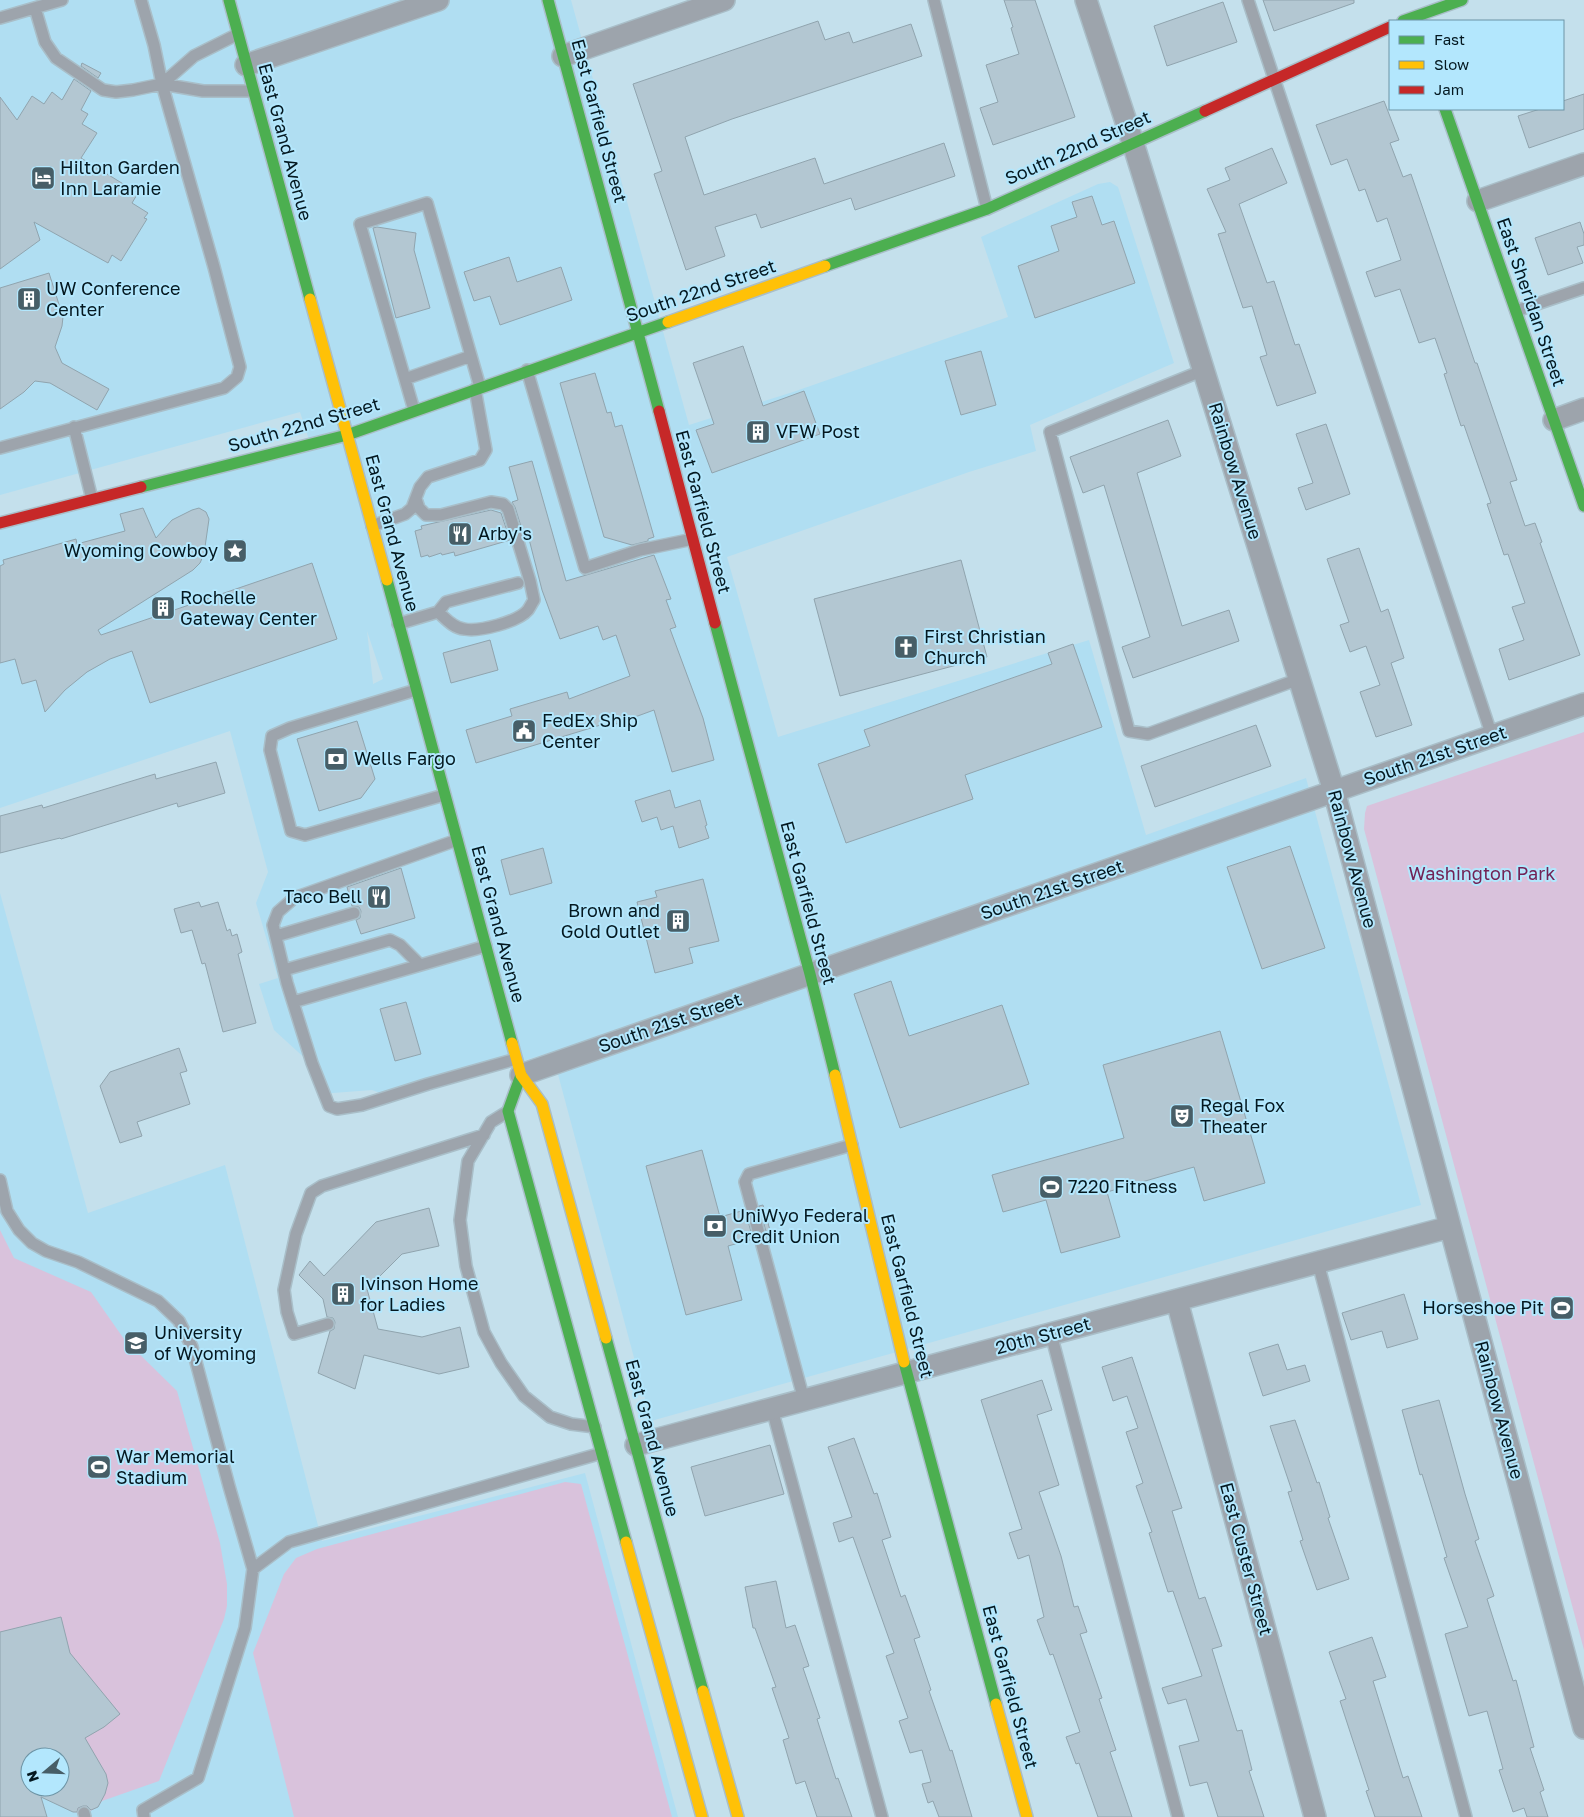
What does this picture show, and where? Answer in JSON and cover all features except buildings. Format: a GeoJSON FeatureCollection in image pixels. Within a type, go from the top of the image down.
{"type":"FeatureCollection","features":[{"type":"Feature","properties":{"kind":"street","name":"East Grand Avenue"},"geometry":{"type":"LineString","coordinates":[[229,0],[518,1067],[542,1104],[738,1817]]}},
{"type":"Feature","properties":{"kind":"street"},"geometry":{"type":"LineString","coordinates":[[246,65],[438,0]]}},
{"type":"Feature","properties":{"kind":"street","name":"East Garfield Street"},"geometry":{"type":"LineString","coordinates":[[548,0],[810,974],[908,1372],[1027,1817]]}},
{"type":"Feature","properties":{"kind":"street"},"geometry":{"type":"LineString","coordinates":[[563,56],[724,0]]}},
{"type":"Feature","properties":{"kind":"street","name":"Rainbow Avenue"},"geometry":{"type":"LineString","coordinates":[[1086,0],[1133,143],[1334,791],[1584,1728]]}},
{"type":"Feature","properties":{"kind":"street"},"geometry":{"type":"LineString","coordinates":[[1410,17],[1462,0]]}},
{"type":"Feature","properties":{"kind":"street","name":"South 22nd Street"},"geometry":{"type":"LineString","coordinates":[[0,522],[347,434],[987,209],[1389,27]]}},
{"type":"Feature","properties":{"kind":"street","name":"East Sheridan Street"},"geometry":{"type":"LineString","coordinates":[[1445,110],[1584,506]]}},
{"type":"Feature","properties":{"kind":"street"},"geometry":{"type":"LineString","coordinates":[[1478,201],[1584,164]]}},
{"type":"Feature","properties":{"kind":"street"},"geometry":{"type":"LineString","coordinates":[[1554,420],[1584,409]]}},
{"type":"Feature","properties":{"kind":"street","name":"South 21st Street"},"geometry":{"type":"LineString","coordinates":[[518,1067],[810,974],[1584,704]]}},
{"type":"Feature","properties":{"kind":"street"},"geometry":{"type":"LineString","coordinates":[[518,1067],[508,1111],[702,1817]]}},
{"type":"Feature","properties":{"kind":"street","name":"20th Street"},"geometry":{"type":"LineString","coordinates":[[636,1445],[1450,1227]]}},
{"type":"Feature","properties":{"kind":"street","name":"East Custer Street"},"geometry":{"type":"LineString","coordinates":[[1177,1300],[1315,1817]]}},
{"type":"Feature","properties":{"kind":"lane"},"geometry":{"type":"LineString","coordinates":[[0,18],[62,0]]}},
{"type":"Feature","properties":{"kind":"lane"},"geometry":{"type":"LineString","coordinates":[[0,448],[224,388],[238,377],[240,367],[214,266],[162,84],[154,45],[141,0]]}},
{"type":"Feature","properties":{"kind":"lane"},"geometry":{"type":"LineString","coordinates":[[934,0],[987,209]]}},
{"type":"Feature","properties":{"kind":"lane"},"geometry":{"type":"LineString","coordinates":[[1248,0],[1492,736]]}},
{"type":"Feature","properties":{"kind":"lane"},"geometry":{"type":"LineString","coordinates":[[35,8],[45,42],[56,58],[103,90],[116,92],[162,84],[203,91],[253,92]]}},
{"type":"Feature","properties":{"kind":"lane"},"geometry":{"type":"LineString","coordinates":[[162,84],[194,56],[238,34]]}},
{"type":"Feature","properties":{"kind":"lane"},"geometry":{"type":"LineString","coordinates":[[372,526],[406,514],[412,508],[420,487],[428,477],[480,460],[486,450],[478,388],[471,356],[427,203],[360,224],[414,410]]}},
{"type":"Feature","properties":{"kind":"lane"},"geometry":{"type":"LineString","coordinates":[[1516,311],[1584,288]]}},
{"type":"Feature","properties":{"kind":"lane"},"geometry":{"type":"LineString","coordinates":[[405,379],[471,356]]}},
{"type":"Feature","properties":{"kind":"lane"},"geometry":{"type":"LineString","coordinates":[[528,370],[585,568],[640,550],[693,540]]}},
{"type":"Feature","properties":{"kind":"lane"},"geometry":{"type":"LineString","coordinates":[[1204,370],[1050,432],[1130,731],[1148,734],[1299,679]]}},
{"type":"Feature","properties":{"kind":"lane"},"geometry":{"type":"LineString","coordinates":[[74,427],[92,499]]}},
{"type":"Feature","properties":{"kind":"lane"},"geometry":{"type":"LineString","coordinates":[[416,499],[419,508],[426,516],[441,515],[491,502],[503,504],[508,509],[534,600],[527,611],[516,619],[484,628],[463,630],[452,624],[438,612]]}},
{"type":"Feature","properties":{"kind":"lane"},"geometry":{"type":"LineString","coordinates":[[398,624],[438,612],[446,602],[518,583]]}},
{"type":"Feature","properties":{"kind":"lane"},"geometry":{"type":"LineString","coordinates":[[416,690],[290,728],[272,736],[270,750],[291,831],[305,835],[444,794]]}},
{"type":"Feature","properties":{"kind":"lane"},"geometry":{"type":"LineString","coordinates":[[456,840],[294,898],[278,912],[273,925],[284,970],[317,1076],[329,1106],[337,1109],[362,1105],[428,1084],[518,1067]]}},
{"type":"Feature","properties":{"kind":"lane"},"geometry":{"type":"LineString","coordinates":[[276,936],[354,913]]}},
{"type":"Feature","properties":{"kind":"lane"},"geometry":{"type":"LineString","coordinates":[[284,970],[390,940],[400,945],[420,965]]}},
{"type":"Feature","properties":{"kind":"lane"},"geometry":{"type":"LineString","coordinates":[[293,1002],[486,946]]}},
{"type":"Feature","properties":{"kind":"lane"},"geometry":{"type":"LineString","coordinates":[[508,1111],[491,1122],[468,1161],[460,1220],[466,1266],[484,1332],[500,1363],[524,1396],[550,1417],[571,1424],[595,1427]]}},
{"type":"Feature","properties":{"kind":"lane"},"geometry":{"type":"LineString","coordinates":[[328,1324],[294,1334],[287,1312],[284,1290],[296,1234],[311,1193],[322,1186],[484,1135]]}},
{"type":"Feature","properties":{"kind":"lane"},"geometry":{"type":"LineString","coordinates":[[804,1400],[744,1182],[749,1174],[852,1145]]}},
{"type":"Feature","properties":{"kind":"lane"},"geometry":{"type":"LineString","coordinates":[[0,1180],[7,1210],[19,1230],[32,1243],[46,1251],[78,1262],[158,1301],[179,1321],[192,1347],[253,1569],[244,1628],[198,1778],[143,1810],[144,1817]]}},
{"type":"Feature","properties":{"kind":"lane"},"geometry":{"type":"LineString","coordinates":[[1318,1263],[1466,1817]]}},
{"type":"Feature","properties":{"kind":"lane"},"geometry":{"type":"LineString","coordinates":[[1051,1334],[1178,1817]]}},
{"type":"Feature","properties":{"kind":"lane"},"geometry":{"type":"LineString","coordinates":[[772,1409],[882,1817]]}},
{"type":"Feature","properties":{"kind":"lane"},"geometry":{"type":"LineString","coordinates":[[253,1569],[289,1542],[602,1453]]}},
{"type":"Feature","properties":{"kind":"shaded area"},"geometry":{"type":"Polygon","coordinates":[[[0,0],[571,0],[689,425],[793,392],[1008,317],[981,237],[1098,184],[1110,182],[1118,187],[1174,363],[1030,425],[1036,451],[969,472],[727,557],[778,737],[1089,640],[1146,835],[1306,778],[1421,1205],[651,1421],[552,1052],[399,1100],[372,1090],[320,1094],[309,1062],[274,1030],[259,984],[278,978],[256,903],[268,872],[230,731],[0,808],[0,523],[310,443],[300,412],[0,495],[0,0]],[[367,631],[373,684],[383,679],[367,631]]]}},
{"type":"Feature","properties":{"kind":"shaded area","name":"University of Wyoming"},"geometry":{"type":"Polygon","coordinates":[[[0,893],[88,1213],[225,1165],[322,1541],[585,1473],[678,1817],[0,1817],[0,893]]]}},
{"type":"Feature","properties":{"kind":"green space","name":"Washington Park"},"geometry":{"type":"Polygon","coordinates":[[[1584,732],[1584,1650],[1364,829],[1367,806],[1584,732]]]}},
{"type":"Feature","properties":{"kind":"green space","name":"War Memorial Stadium"},"geometry":{"type":"Polygon","coordinates":[[[0,1230],[14,1258],[91,1292],[124,1339],[177,1391],[220,1543],[227,1584],[227,1606],[224,1619],[159,1781],[102,1801],[93,1810],[73,1812],[65,1797],[70,1797],[70,1747],[20,1747],[20,1765],[0,1780],[0,1230]]]}},
{"type":"Feature","properties":{"kind":"green space"},"geometry":{"type":"Polygon","coordinates":[[[565,1482],[581,1484],[672,1817],[294,1817],[253,1653],[284,1574],[296,1558],[317,1549],[565,1482]]]}},
{"type":"Feature","properties":{"kind":"traffic: fast"},"geometry":{"type":"LineString","coordinates":[[229,0],[310,299]]}},
{"type":"Feature","properties":{"kind":"traffic: fast"},"geometry":{"type":"LineString","coordinates":[[548,0],[659,411]]}},
{"type":"Feature","properties":{"kind":"traffic: fast"},"geometry":{"type":"LineString","coordinates":[[1406,20],[1462,0]]}},
{"type":"Feature","properties":{"kind":"traffic: fast"},"geometry":{"type":"LineString","coordinates":[[1445,110],[1584,506]]}},
{"type":"Feature","properties":{"kind":"traffic: fast"},"geometry":{"type":"LineString","coordinates":[[825,266],[987,209],[1205,111]]}},
{"type":"Feature","properties":{"kind":"traffic: fast"},"geometry":{"type":"LineString","coordinates":[[141,487],[347,435],[668,322]]}},
{"type":"Feature","properties":{"kind":"traffic: fast"},"geometry":{"type":"LineString","coordinates":[[387,580],[512,1043]]}},
{"type":"Feature","properties":{"kind":"traffic: fast"},"geometry":{"type":"LineString","coordinates":[[715,623],[810,974],[835,1075]]}},
{"type":"Feature","properties":{"kind":"traffic: fast"},"geometry":{"type":"LineString","coordinates":[[521,1075],[508,1111],[626,1542]]}},
{"type":"Feature","properties":{"kind":"traffic: fast"},"geometry":{"type":"LineString","coordinates":[[606,1338],[703,1691]]}},
{"type":"Feature","properties":{"kind":"traffic: fast"},"geometry":{"type":"LineString","coordinates":[[904,1362],[996,1704]]}},
{"type":"Feature","properties":{"kind":"traffic: slow"},"geometry":{"type":"LineString","coordinates":[[668,322],[825,266]]}},
{"type":"Feature","properties":{"kind":"traffic: slow"},"geometry":{"type":"LineString","coordinates":[[310,299],[387,580]]}},
{"type":"Feature","properties":{"kind":"traffic: slow"},"geometry":{"type":"LineString","coordinates":[[512,1043],[521,1075],[542,1104],[606,1338]]}},
{"type":"Feature","properties":{"kind":"traffic: slow"},"geometry":{"type":"LineString","coordinates":[[835,1075],[904,1362]]}},
{"type":"Feature","properties":{"kind":"traffic: slow"},"geometry":{"type":"LineString","coordinates":[[626,1542],[702,1817]]}},
{"type":"Feature","properties":{"kind":"traffic: slow"},"geometry":{"type":"LineString","coordinates":[[703,1691],[738,1817]]}},
{"type":"Feature","properties":{"kind":"traffic: slow"},"geometry":{"type":"LineString","coordinates":[[996,1704],[1027,1817]]}},
{"type":"Feature","properties":{"kind":"traffic: jam"},"geometry":{"type":"LineString","coordinates":[[1205,111],[1389,27]]}},
{"type":"Feature","properties":{"kind":"traffic: jam"},"geometry":{"type":"LineString","coordinates":[[659,411],[715,623]]}},
{"type":"Feature","properties":{"kind":"traffic: jam"},"geometry":{"type":"LineString","coordinates":[[0,523],[141,487]]}},
{"type":"Feature","properties":{"kind":"place","name":"Hilton Garden Inn Laramie"},"geometry":{"type":"Point","coordinates":[43,178]}},
{"type":"Feature","properties":{"kind":"place","name":"UW Conference Center"},"geometry":{"type":"Point","coordinates":[29,299]}},
{"type":"Feature","properties":{"kind":"place","name":"VFW Post"},"geometry":{"type":"Point","coordinates":[758,432]}},
{"type":"Feature","properties":{"kind":"place","name":"Arby's"},"geometry":{"type":"Point","coordinates":[460,534]}},
{"type":"Feature","properties":{"kind":"place","name":"Wyoming Cowboy"},"geometry":{"type":"Point","coordinates":[235,551]}},
{"type":"Feature","properties":{"kind":"place","name":"Rochelle Gateway Center"},"geometry":{"type":"Point","coordinates":[163,608]}},
{"type":"Feature","properties":{"kind":"place","name":"First Christian Church"},"geometry":{"type":"Point","coordinates":[906,647]}},
{"type":"Feature","properties":{"kind":"place","name":"FedEx Ship Center"},"geometry":{"type":"Point","coordinates":[524,731]}},
{"type":"Feature","properties":{"kind":"place","name":"Wells Fargo"},"geometry":{"type":"Point","coordinates":[336,759]}},
{"type":"Feature","properties":{"kind":"place","name":"Taco Bell"},"geometry":{"type":"Point","coordinates":[379,897]}},
{"type":"Feature","properties":{"kind":"place","name":"Brown and Gold Outlet"},"geometry":{"type":"Point","coordinates":[678,921]}},
{"type":"Feature","properties":{"kind":"place","name":"Regal Fox Theater"},"geometry":{"type":"Point","coordinates":[1182,1116]}},
{"type":"Feature","properties":{"kind":"place","name":"7220 Fitness"},"geometry":{"type":"Point","coordinates":[1051,1187]}},
{"type":"Feature","properties":{"kind":"place","name":"UniWyo Federal Credit Union"},"geometry":{"type":"Point","coordinates":[715,1226]}},
{"type":"Feature","properties":{"kind":"place","name":"Ivinson Home for Ladies"},"geometry":{"type":"Point","coordinates":[343,1294]}},
{"type":"Feature","properties":{"kind":"place","name":"Horseshoe Pit"},"geometry":{"type":"Point","coordinates":[1562,1308]}},
{"type":"Feature","properties":{"kind":"place","name":"University of Wyoming"},"geometry":{"type":"Point","coordinates":[136,1343]}},
{"type":"Feature","properties":{"kind":"place","name":"War Memorial Stadium"},"geometry":{"type":"Point","coordinates":[99,1467]}}]}
